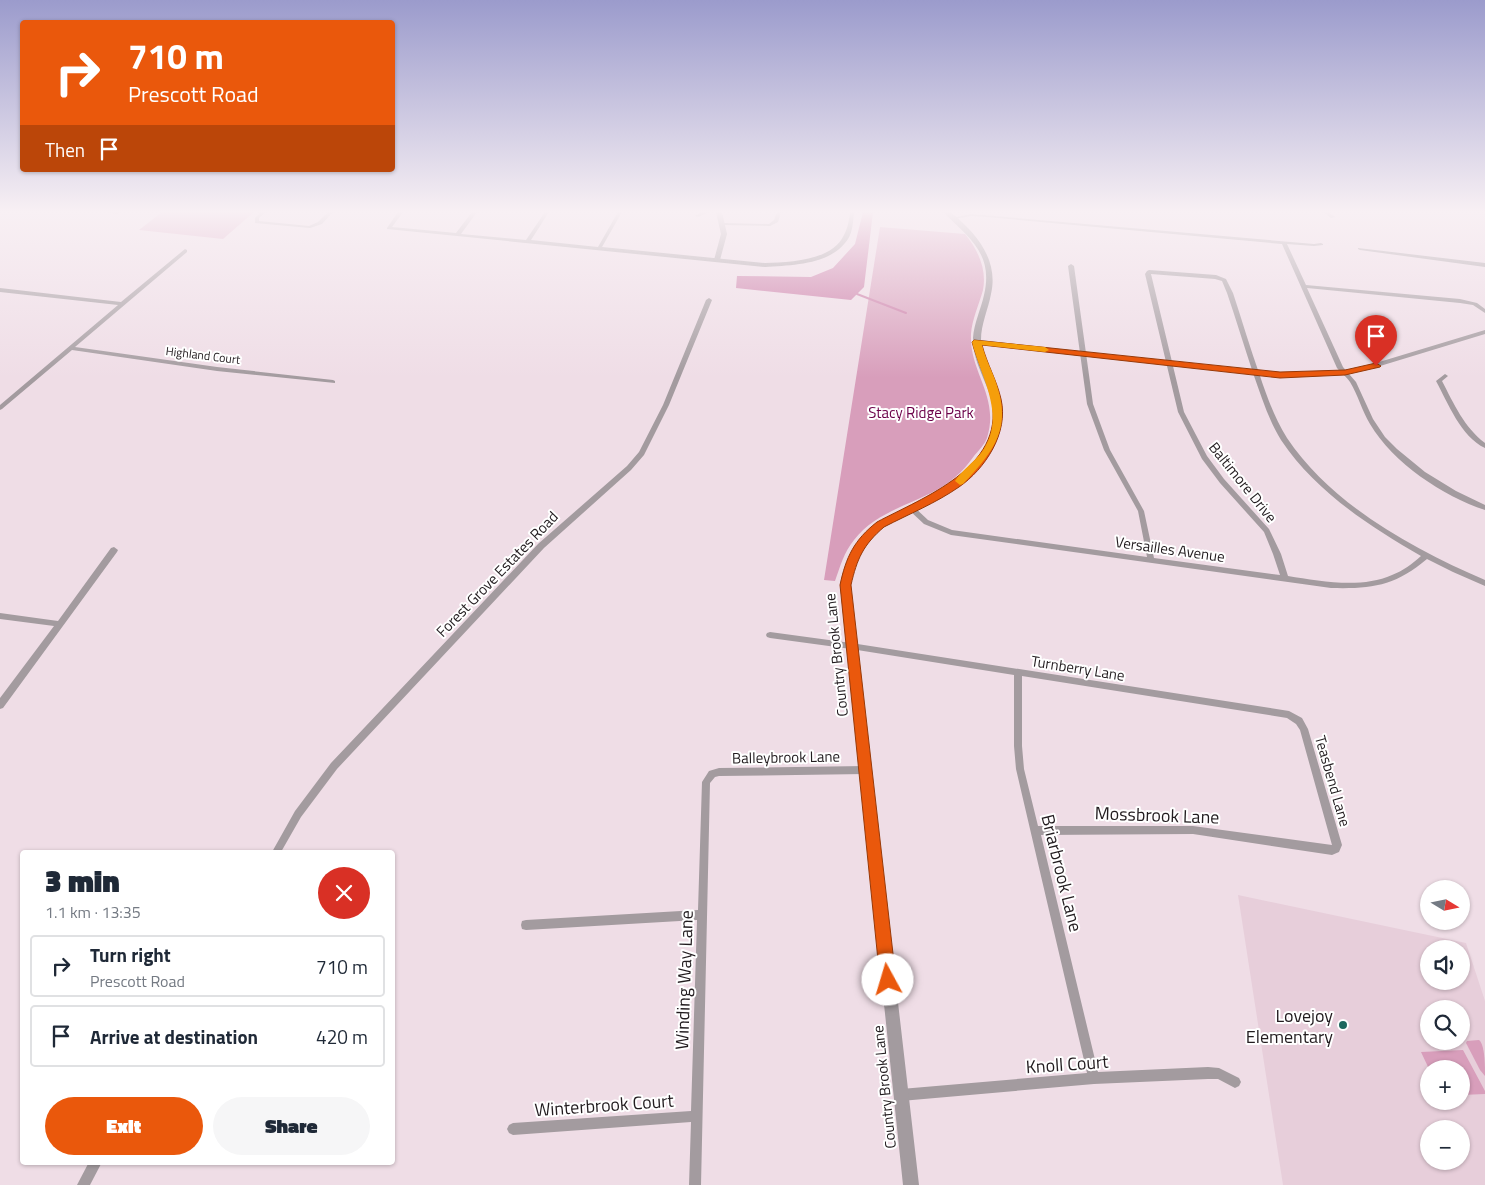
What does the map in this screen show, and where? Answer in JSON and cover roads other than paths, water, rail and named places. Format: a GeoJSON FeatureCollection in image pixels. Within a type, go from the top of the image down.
{"type":"FeatureCollection","features":[{"type":"Feature","properties":{"kind":"street"},"geometry":{"type":"LineString","coordinates":[[0,408],[166,267]]}},
{"type":"Feature","properties":{"kind":"street","name":"Country Brook Lane"},"geometry":{"type":"LineString","coordinates":[[911,1185],[845,585],[851,562],[859,546],[871,532],[955,485],[977,466],[991,444],[998,421],[996,400],[981,361],[977,342],[980,316],[990,285],[989,267]]}},
{"type":"Feature","properties":{"kind":"street"},"geometry":{"type":"LineString","coordinates":[[1071,267],[1087,390],[1094,419],[1107,450],[1141,511],[1151,560]]}},
{"type":"Feature","properties":{"kind":"street"},"geometry":{"type":"LineString","coordinates":[[1295,267],[1340,368],[1353,380],[1373,423],[1391,447],[1419,471],[1485,508]]}},
{"type":"Feature","properties":{"kind":"street","name":"Baltimore Drive"},"geometry":{"type":"LineString","coordinates":[[1257,373],[1223,280],[1216,277],[1155,271],[1148,272],[1181,412],[1194,440],[1222,481],[1267,531],[1285,578]]}},
{"type":"Feature","properties":{"kind":"street"},"geometry":{"type":"LineString","coordinates":[[1303,286],[1460,301],[1475,304],[1485,311]]}},
{"type":"Feature","properties":{"kind":"street"},"geometry":{"type":"LineString","coordinates":[[0,290],[122,304]]}},
{"type":"Feature","properties":{"kind":"street","name":"Forest Grove Estates Road"},"geometry":{"type":"LineString","coordinates":[[277,850],[298,814],[334,766],[541,546],[629,468],[642,453],[666,405],[709,300]]}},
{"type":"Feature","properties":{"kind":"street"},"geometry":{"type":"LineString","coordinates":[[977,342],[1257,373],[1304,375],[1345,372],[1367,368],[1485,332]]}},
{"type":"Feature","properties":{"kind":"street","name":"Highland Court"},"geometry":{"type":"LineString","coordinates":[[70,348],[217,369],[334,382]]}},
{"type":"Feature","properties":{"kind":"street"},"geometry":{"type":"LineString","coordinates":[[1257,373],[1276,424],[1294,451],[1313,473],[1366,518],[1426,556],[1485,583]]}},
{"type":"Feature","properties":{"kind":"street"},"geometry":{"type":"LineString","coordinates":[[1445,376],[1439,381],[1463,424],[1469,433],[1485,446]]}},
{"type":"Feature","properties":{"kind":"street","name":"Versailles Avenue"},"geometry":{"type":"LineString","coordinates":[[911,508],[926,522],[951,532],[1331,585],[1370,585],[1386,582],[1411,570],[1426,556]]}},
{"type":"Feature","properties":{"kind":"street"},"geometry":{"type":"LineString","coordinates":[[0,705],[114,550]]}},
{"type":"Feature","properties":{"kind":"street"},"geometry":{"type":"LineString","coordinates":[[0,616],[60,624]]}},
{"type":"Feature","properties":{"kind":"street","name":"Turnberry Lane"},"geometry":{"type":"LineString","coordinates":[[770,635],[1289,715],[1298,721]]}},
{"type":"Feature","properties":{"kind":"street","name":"Briarbrook Lane"},"geometry":{"type":"LineString","coordinates":[[1018,673],[1018,746],[1020,769],[1094,1078]]}},
{"type":"Feature","properties":{"kind":"street","name":"Teasbend Lane"},"geometry":{"type":"LineString","coordinates":[[1298,721],[1304,729],[1336,843],[1336,849]]}},
{"type":"Feature","properties":{"kind":"street","name":"Balleybrook Lane"},"geometry":{"type":"LineString","coordinates":[[709,776],[718,772],[865,770]]}},
{"type":"Feature","properties":{"kind":"street","name":"Winding Way Lane"},"geometry":{"type":"LineString","coordinates":[[695,1185],[705,785],[709,776]]}},
{"type":"Feature","properties":{"kind":"street","name":"Mossbrook Lane"},"geometry":{"type":"LineString","coordinates":[[1035,831],[1193,830],[1332,850],[1336,849]]}},
{"type":"Feature","properties":{"kind":"street"},"geometry":{"type":"LineString","coordinates":[[526,925],[703,916]]}},
{"type":"Feature","properties":{"kind":"street","name":"Knoll Court"},"geometry":{"type":"LineString","coordinates":[[901,1095],[1094,1078],[1208,1073],[1219,1074],[1234,1082]]}},
{"type":"Feature","properties":{"kind":"street","name":"Winterbrook Court"},"geometry":{"type":"LineString","coordinates":[[513,1129],[697,1116]]}},
{"type":"Feature","properties":{"kind":"street"},"geometry":{"type":"LineString","coordinates":[[83,1185],[94,1165]]}},
{"type":"Feature","properties":{"kind":"waterway"},"geometry":{"type":"LineString","coordinates":[[857,294],[906,313]]}},
{"type":"Feature","properties":{"kind":"place","name":"Lovejoy Elementary"},"geometry":{"type":"Point","coordinates":[1343,1025]}},
{"type":"Feature","properties":{"kind":"park label","name":"Stacy Ridge Park"},"geometry":{"type":"Point","coordinates":[921,412]}}]}
